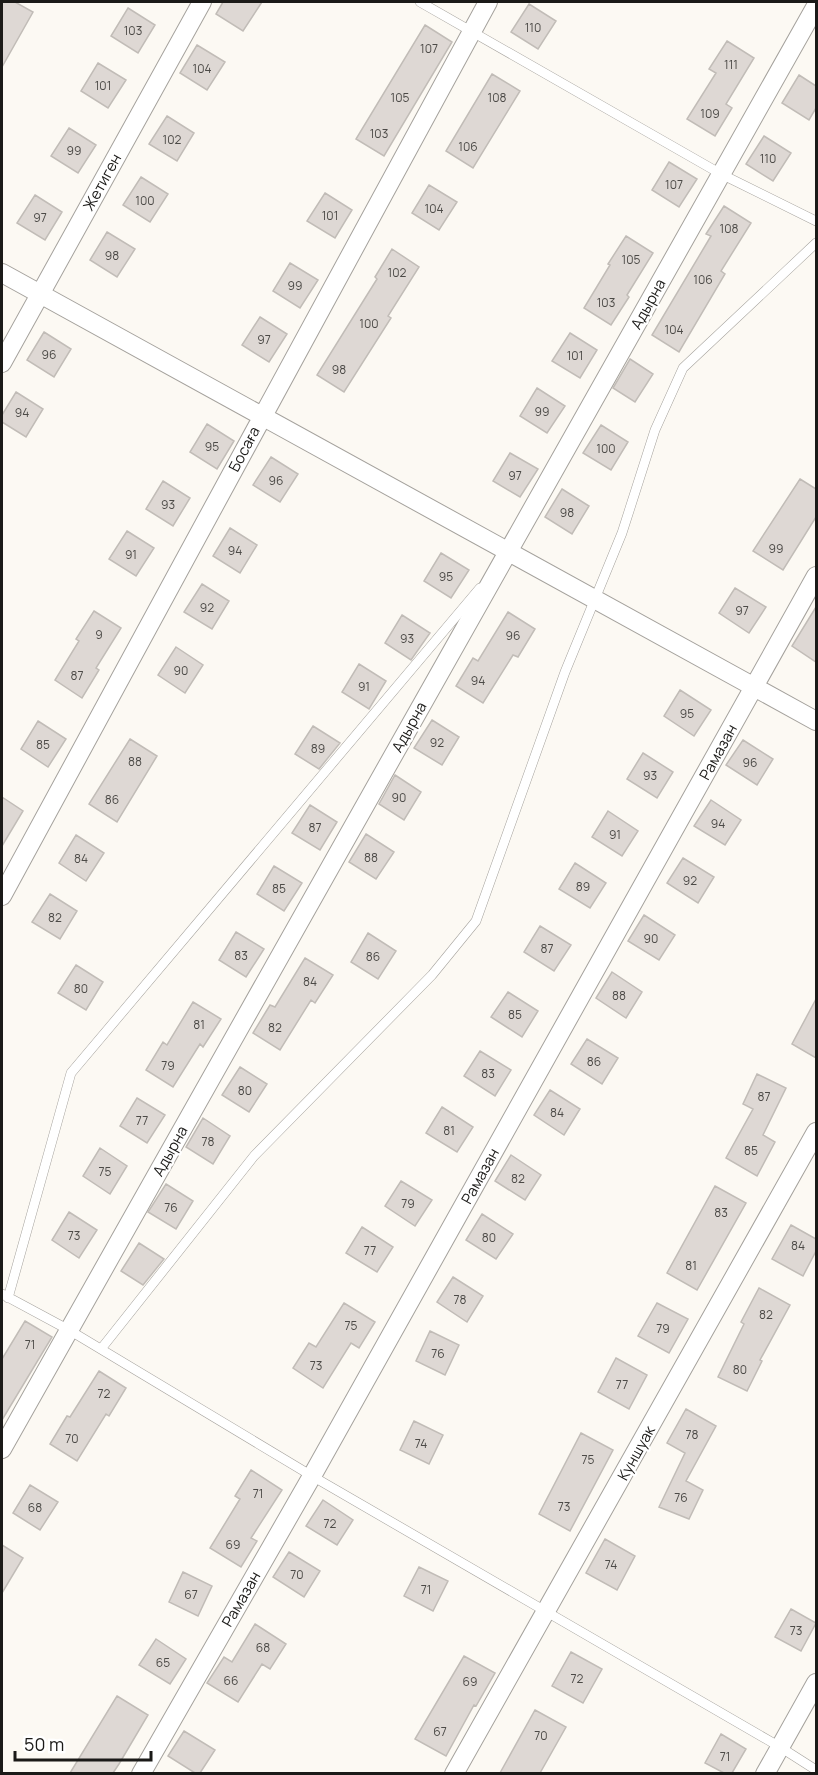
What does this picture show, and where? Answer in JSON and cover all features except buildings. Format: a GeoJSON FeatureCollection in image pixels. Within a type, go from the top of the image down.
{"type":"FeatureCollection","features":[{"type":"Feature","properties":{"kind":"street","name":"Жетиген"},"geometry":{"type":"LineString","coordinates":[[2,363],[202,2]]}},
{"type":"Feature","properties":{"kind":"street","name":"Босаға"},"geometry":{"type":"LineString","coordinates":[[2,896],[488,2]]}},
{"type":"Feature","properties":{"kind":"street","name":"Адырна"},"geometry":{"type":"LineString","coordinates":[[2,1449],[816,6]]}},
{"type":"Feature","properties":{"kind":"street"},"geometry":{"type":"LineString","coordinates":[[2,273],[262,416],[506,555],[595,599],[816,721]]}},
{"type":"Feature","properties":{"kind":"street","name":"Рамазан"},"geometry":{"type":"LineString","coordinates":[[141,1773],[312,1476],[816,576]]}},
{"type":"Feature","properties":{"kind":"street","name":"Куншуак"},"geometry":{"type":"LineString","coordinates":[[454,1773],[547,1612],[816,1132]]}},
{"type":"Feature","properties":{"kind":"street"},"geometry":{"type":"LineString","coordinates":[[765,1773],[816,1683]]}},
{"type":"Feature","properties":{"kind":"lane"},"geometry":{"type":"LineString","coordinates":[[420,2],[721,174],[816,221]]}},
{"type":"Feature","properties":{"kind":"lane"},"geometry":{"type":"LineString","coordinates":[[101,1349],[254,1156],[432,975],[476,921],[566,672],[621,533],[655,430],[683,368],[816,243]]}},
{"type":"Feature","properties":{"kind":"lane"},"geometry":{"type":"LineString","coordinates":[[506,555],[71,1073],[5,1296],[69,1330],[312,1476],[816,1770]]}}]}
